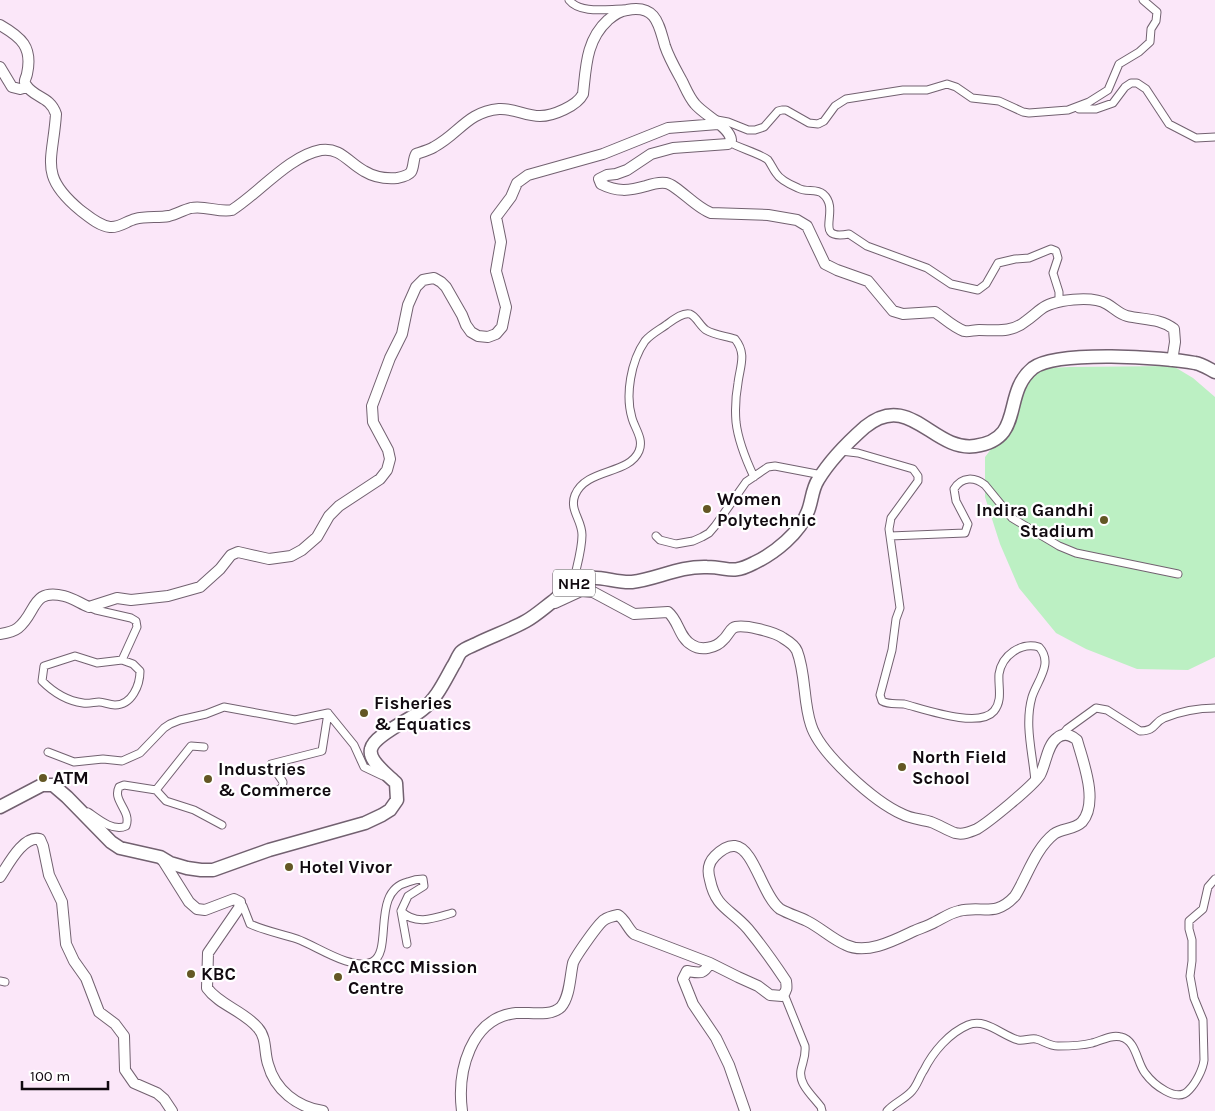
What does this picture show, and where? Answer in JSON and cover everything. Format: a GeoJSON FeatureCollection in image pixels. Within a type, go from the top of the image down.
{"type":"FeatureCollection","features":[{"type":"Feature","properties":{"kind":"highway","name":"NH2"},"geometry":{"type":"LineString","coordinates":[[396,783],[378,766],[370,755],[371,746],[378,738],[406,722],[434,699],[462,651],[526,621],[578,580],[590,577],[632,582],[687,568],[709,567],[738,570],[768,555],[802,523],[809,510],[816,482],[840,451],[867,426],[881,417],[896,416],[918,421],[942,439],[972,447],[997,438],[1005,430],[1009,422],[1014,397],[1022,379],[1034,367],[1046,361],[1096,357],[1147,358],[1198,364],[1215,372]]}},
{"type":"Feature","properties":{"kind":"highway"},"geometry":{"type":"LineString","coordinates":[[0,807],[42,785],[53,785],[103,835],[120,848],[160,857],[170,863],[187,868],[213,870],[269,850],[365,823],[390,810],[397,800],[396,783]]}},
{"type":"Feature","properties":{"kind":"street"},"geometry":{"type":"LineString","coordinates":[[569,0],[574,5],[583,9],[642,10],[652,15],[657,20],[665,46],[688,93],[700,110],[728,132],[731,140],[729,142]]}},
{"type":"Feature","properties":{"kind":"street"},"geometry":{"type":"LineString","coordinates":[[1074,109],[1108,90],[1120,64],[1150,42],[1151,29],[1158,16],[1154,8],[1143,0]]}},
{"type":"Feature","properties":{"kind":"street"},"geometry":{"type":"LineString","coordinates":[[0,25],[9,29],[20,38],[25,46],[27,67],[24,80],[27,87],[54,107],[56,114],[50,164],[57,186],[68,200],[88,216],[110,227],[135,219],[169,216],[192,208],[232,210],[288,166],[321,150],[333,150],[363,171],[377,176],[392,178],[407,175],[411,172],[416,154],[434,148],[462,125],[484,111],[501,109],[539,116],[573,105],[580,100],[583,94],[588,54],[593,39],[602,25],[616,13],[629,9]]}},
{"type":"Feature","properties":{"kind":"street"},"geometry":{"type":"LineString","coordinates":[[0,67],[12,86],[27,87]]}},
{"type":"Feature","properties":{"kind":"street"},"geometry":{"type":"LineString","coordinates":[[89,606],[117,598],[131,600],[168,596],[200,587],[215,574],[231,555],[238,552],[268,559],[280,559],[291,556],[302,550],[317,537],[329,516],[339,506],[380,479],[389,465],[390,459],[388,450],[374,422],[372,406],[386,367],[402,334],[408,305],[416,287],[423,280],[428,279],[434,278],[441,282],[446,287],[471,332],[478,336],[488,337],[496,334],[502,327],[506,307],[496,271],[501,242],[496,225],[496,217],[511,196],[517,183],[528,175],[548,171],[603,154],[668,128],[728,122],[748,130],[755,130],[764,127],[778,111],[782,110],[786,110],[809,123],[818,124],[824,120],[835,106],[846,99],[902,90],[926,90],[947,84],[956,86],[972,98],[999,100],[1023,112],[1035,113],[1096,109],[1113,103],[1125,87],[1130,83],[1137,83],[1146,89],[1169,124],[1196,138],[1215,137]]}},
{"type":"Feature","properties":{"kind":"street"},"geometry":{"type":"LineString","coordinates":[[729,142],[723,145],[673,148],[651,154],[627,170],[599,179],[600,184],[624,191],[657,183],[668,183],[703,210],[711,213],[768,215],[797,220],[806,226],[826,264],[868,281],[893,311],[903,314],[935,312],[966,332],[1005,331],[1016,328],[1026,322],[1043,307],[1059,302],[1096,300],[1105,303],[1124,315],[1160,321],[1174,329],[1172,361]]}},
{"type":"Feature","properties":{"kind":"street"},"geometry":{"type":"LineString","coordinates":[[729,142],[766,159],[779,177],[800,190],[821,192],[830,204],[829,230],[832,234],[840,236],[849,234],[867,246],[928,268],[951,284],[978,290],[986,284],[998,263],[1015,258],[1029,258],[1051,249],[1056,251],[1058,258],[1053,273],[1059,292],[1059,302]]}},
{"type":"Feature","properties":{"kind":"street"},"geometry":{"type":"LineString","coordinates":[[574,584],[582,536],[580,525],[573,509],[573,500],[582,485],[593,478],[627,464],[638,452],[641,444],[631,414],[629,391],[634,366],[646,340],[681,316],[691,314],[702,327],[710,332],[735,339],[741,349],[743,356],[737,384],[736,422],[745,458],[754,477]]}},
{"type":"Feature","properties":{"kind":"street"},"geometry":{"type":"LineString","coordinates":[[840,451],[858,453],[913,469],[916,472],[918,481],[891,518],[890,536],[900,608],[896,619],[891,656],[881,689],[882,701],[953,716],[982,719],[994,711],[1000,698],[999,672],[1006,659],[1015,650],[1025,646],[1039,647],[1043,651],[1046,660],[1032,696],[1029,716],[1030,748],[1035,782]]}},
{"type":"Feature","properties":{"kind":"street"},"geometry":{"type":"LineString","coordinates":[[656,536],[660,540],[676,544],[693,541],[709,533],[746,482],[768,467],[775,466],[822,475]]}},
{"type":"Feature","properties":{"kind":"street"},"geometry":{"type":"LineString","coordinates":[[890,536],[965,533],[968,524],[956,501],[954,489],[961,482],[970,478],[981,482],[1012,518],[1076,554],[1178,574]]}},
{"type":"Feature","properties":{"kind":"street"},"geometry":{"type":"LineString","coordinates":[[546,607],[581,591],[593,592],[604,596],[634,614],[668,612],[676,620],[682,636],[692,645],[704,648],[717,645],[734,628],[740,626],[783,637],[796,650],[811,726],[821,743],[852,778],[890,807],[910,818],[931,822],[956,833],[966,833],[986,824],[1035,782],[1055,739],[1096,708],[1107,710],[1140,731],[1146,731],[1157,725],[1160,720],[1174,715],[1194,710],[1215,708]]}},
{"type":"Feature","properties":{"kind":"street"},"geometry":{"type":"LineString","coordinates":[[0,634],[12,632],[20,627],[41,596],[54,594],[66,596],[96,610],[131,618],[137,623],[122,660]]}},
{"type":"Feature","properties":{"kind":"street"},"geometry":{"type":"LineString","coordinates":[[75,656],[97,663],[122,660],[137,667],[140,671],[140,678],[129,700],[122,704],[83,703],[72,700],[49,688],[42,681],[44,666],[75,656]]}},
{"type":"Feature","properties":{"kind":"street"},"geometry":{"type":"LineString","coordinates":[[48,752],[74,762],[103,759],[122,761],[140,753],[170,724],[224,707],[295,720],[328,713]]}},
{"type":"Feature","properties":{"kind":"street"},"geometry":{"type":"LineString","coordinates":[[328,713],[354,745],[364,767],[396,783]]}},
{"type":"Feature","properties":{"kind":"street"},"geometry":{"type":"LineString","coordinates":[[261,792],[282,789],[283,782],[271,764],[322,751],[328,713]]}},
{"type":"Feature","properties":{"kind":"street"},"geometry":{"type":"LineString","coordinates":[[822,1111],[801,1081],[800,1072],[806,1054],[805,1046],[784,994],[787,988],[786,981],[768,953],[746,926],[715,898],[708,868],[711,860],[726,847],[735,846],[741,848],[756,870],[771,901],[779,908],[808,922],[847,946],[856,948],[876,947],[958,911],[999,908],[1008,904],[1015,896],[1038,855],[1054,833],[1081,823],[1085,816],[1090,788],[1077,740],[1072,735],[1062,734]]}},
{"type":"Feature","properties":{"kind":"street"},"geometry":{"type":"LineString","coordinates":[[156,790],[191,746],[204,747]]}},
{"type":"Feature","properties":{"kind":"street"},"geometry":{"type":"LineString","coordinates":[[72,803],[110,826],[119,829],[126,826],[128,822],[117,792],[119,787],[124,785],[156,790],[166,801],[194,810],[222,825]]}},
{"type":"Feature","properties":{"kind":"street"},"geometry":{"type":"LineString","coordinates":[[0,877],[27,841],[37,838],[42,841],[49,875],[62,902],[66,944],[74,961],[86,978],[99,1012],[115,1024],[124,1036],[125,1070],[134,1083],[157,1093],[164,1099],[172,1111]]}},
{"type":"Feature","properties":{"kind":"street"},"geometry":{"type":"LineString","coordinates":[[160,857],[189,902],[197,909],[205,910],[234,899],[243,906],[250,924],[290,937],[335,957],[360,964],[372,962],[379,955],[387,902],[391,892],[397,886],[406,882],[423,880],[424,886],[408,896],[401,911],[407,944]]}},
{"type":"Feature","properties":{"kind":"street"},"geometry":{"type":"LineString","coordinates":[[887,1111],[895,1102],[910,1093],[916,1086],[928,1062],[950,1036],[971,1024],[981,1023],[1016,1039],[1024,1041],[1036,1039],[1056,1046],[1091,1044],[1109,1037],[1122,1037],[1130,1042],[1146,1074],[1171,1094],[1185,1094],[1190,1090],[1204,1065],[1203,1020],[1191,986],[1192,940],[1189,921],[1203,909],[1208,887],[1215,879]]}},
{"type":"Feature","properties":{"kind":"street"},"geometry":{"type":"LineString","coordinates":[[240,902],[239,908],[208,953],[207,988],[213,995],[242,1014],[258,1028],[264,1042],[268,1065],[279,1088],[290,1098],[306,1106],[323,1111]]}},
{"type":"Feature","properties":{"kind":"street"},"geometry":{"type":"LineString","coordinates":[[401,911],[406,916],[424,920],[452,913]]}},
{"type":"Feature","properties":{"kind":"street"},"geometry":{"type":"LineString","coordinates":[[462,1111],[460,1087],[463,1068],[471,1045],[484,1028],[496,1018],[515,1013],[547,1012],[560,1007],[565,999],[575,958],[603,920],[618,915],[622,917],[629,930],[634,934],[710,963],[758,986],[770,995],[784,994]]}},
{"type":"Feature","properties":{"kind":"street"},"geometry":{"type":"LineString","coordinates":[[710,963],[706,970],[701,973],[687,971],[683,979],[693,1004],[716,1038],[729,1065],[745,1111]]}},
{"type":"Feature","properties":{"kind":"green space","name":"Indira Gandhi Stadium"},"geometry":{"type":"Polygon","coordinates":[[[1173,366],[1193,378],[1215,397],[1215,657],[1188,670],[1137,669],[1086,649],[1056,633],[1019,588],[1000,544],[985,497],[985,457],[995,444],[1010,432],[1023,393],[1032,375],[1049,368],[1173,366]]]}},
{"type":"Feature","properties":{"kind":"place","name":"Women Polytechnic"},"geometry":{"type":"Point","coordinates":[707,509]}},
{"type":"Feature","properties":{"kind":"place","name":"Indira Gandhi Stadium"},"geometry":{"type":"Point","coordinates":[1104,520]}},
{"type":"Feature","properties":{"kind":"place","name":"Fisheries & Equatics"},"geometry":{"type":"Point","coordinates":[364,713]}},
{"type":"Feature","properties":{"kind":"place","name":"North Field School"},"geometry":{"type":"Point","coordinates":[902,767]}},
{"type":"Feature","properties":{"kind":"place","name":"ATM"},"geometry":{"type":"Point","coordinates":[43,778]}},
{"type":"Feature","properties":{"kind":"place","name":"Industries & Commerce"},"geometry":{"type":"Point","coordinates":[208,779]}},
{"type":"Feature","properties":{"kind":"place","name":"Hotel Vivor"},"geometry":{"type":"Point","coordinates":[289,867]}},
{"type":"Feature","properties":{"kind":"place","name":"KBC"},"geometry":{"type":"Point","coordinates":[191,974]}},
{"type":"Feature","properties":{"kind":"place","name":"ACRCC Mission Centre"},"geometry":{"type":"Point","coordinates":[338,977]}}]}
